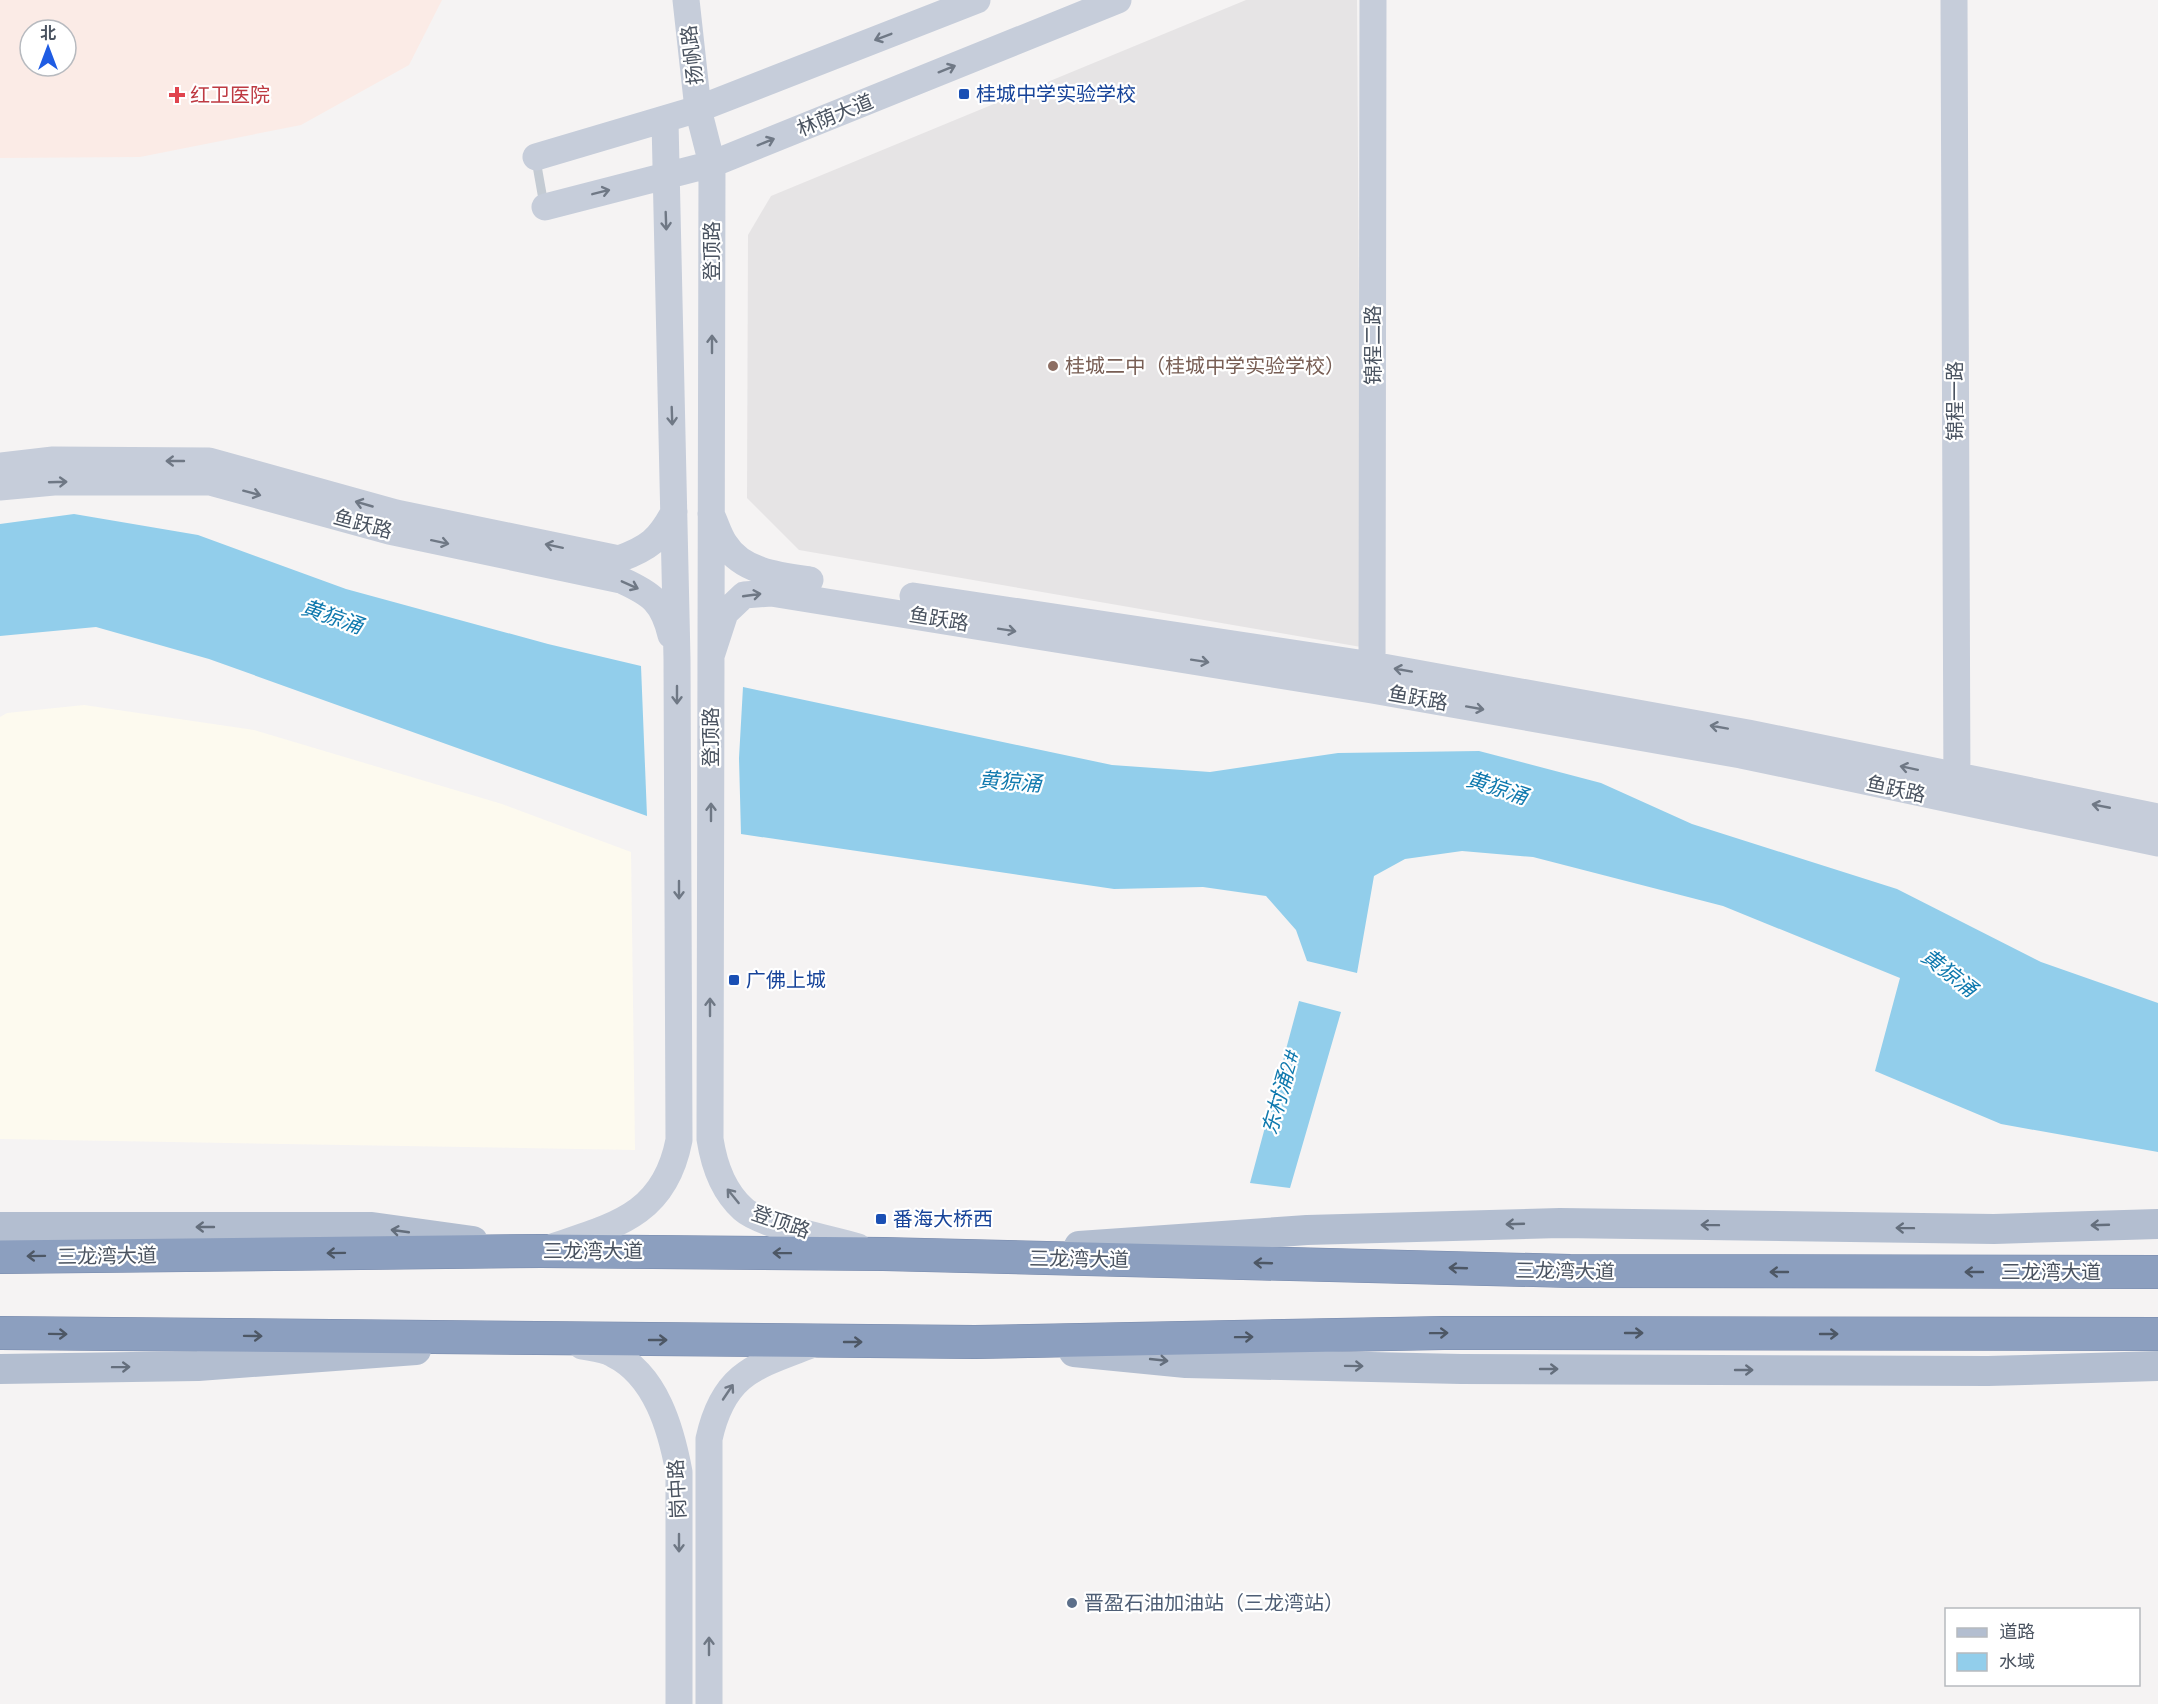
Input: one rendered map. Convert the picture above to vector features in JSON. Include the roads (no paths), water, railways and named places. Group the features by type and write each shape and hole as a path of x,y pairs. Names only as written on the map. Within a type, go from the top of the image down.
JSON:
{"highway":[{"name":"三龙湾大道","path":"0,1257 541,1251 883,1254 1570,1271 2158,1272"},
{"path":"0,1333 820,1342 975,1342 1444,1333 2158,1334"}],"main road":[{"path":"942,1256 1307,1230 1560,1223 1994,1229 2158,1224"},
{"path":"0,1227 372,1227 541,1251"},
{"path":"0,1369 198,1366 557,1340"},
{"path":"975,1342 1186,1363 1461,1369 1988,1371 2158,1366"}],"street":[{"name":"扬帆路","path":"686,0 699,109"},
{"path":"536,157 665,121 699,109 977,0"},
{"name":"林荫大道","path":"545,207 712,164 1118,0"},
{"name":"锦程二路","path":"1372,677 1373,0"},
{"name":"锦程一路","path":"1954,0 1957,790"},
{"name":"登顶路","path":"699,109 712,164 710,1139 713,1163 724,1185 744,1210 773,1223 883,1254"},
{"name":"登顶路","path":"541,1251 598,1232 638,1212 664,1187 674,1164 679,1140 677,659 665,121"},
{"name":"鱼跃路","path":"0,466 53,460 209,461 396,513 619,559 643,551 662,534 674,512"},
{"name":"鱼跃路","path":"0,487 54,482 210,482 389,531 621,580 648,592 665,612 677,659"},
{"name":"鱼跃路","path":"711,514 725,546 746,563 770,574 1372,677"},
{"name":"鱼跃路","path":"711,656 725,613 744,595 771,593 1372,677 1748,733 2158,843"},
{"name":"鱼跃路","path":"1957,790 2158,817"},
{"path":"679,1140 683,1152 691,1159 699,1158 710,1139"},
{"name":"岗中路","path":"557,1340 613,1353 634,1369 659,1401 674,1443 679,1472 679,1704"},
{"name":"岗中路","path":"709,1704 709,1439 723,1398 735,1382 753,1368 820,1342"},
{"path":"674,1443 684,1432 696,1430 709,1439"}],"lane":[{"path":"536,157 545,207"}],"water":[{"name":"黄猄涌","path":"74,514 198,535 346,589 548,644 641,666 647,816 209,659 96,627 0,636 0,524"},
{"name":"黄猄涌","path":"743,687 1112,765 1210,772 1338,753 1479,751 1601,783 1692,824 1897,889 2041,962 2158,1003 2158,1152 2001,1124 1875,1071 1900,978 1723,906 1533,857 1462,851 1405,859 1374,876 1357,973 1307,961 1296,930 1266,896 1203,887 1114,889 741,834 739,758"},
{"name":"东村涌2#","path":"1299,1001 1341,1012 1290,1188 1250,1183"}],"place":[{"name":"桂城中学实验学校","path":"964,94"},
{"name":"红卫医院","path":"177,95"},
{"name":"桂城二中（桂城中学实验学校）","path":"1053,366"},
{"name":"广佛上城","path":"734,980"},
{"name":"番海大桥西","path":"881,1219"},
{"name":"晋盈石油加油站（三龙湾站）","path":"1072,1603"}]}
